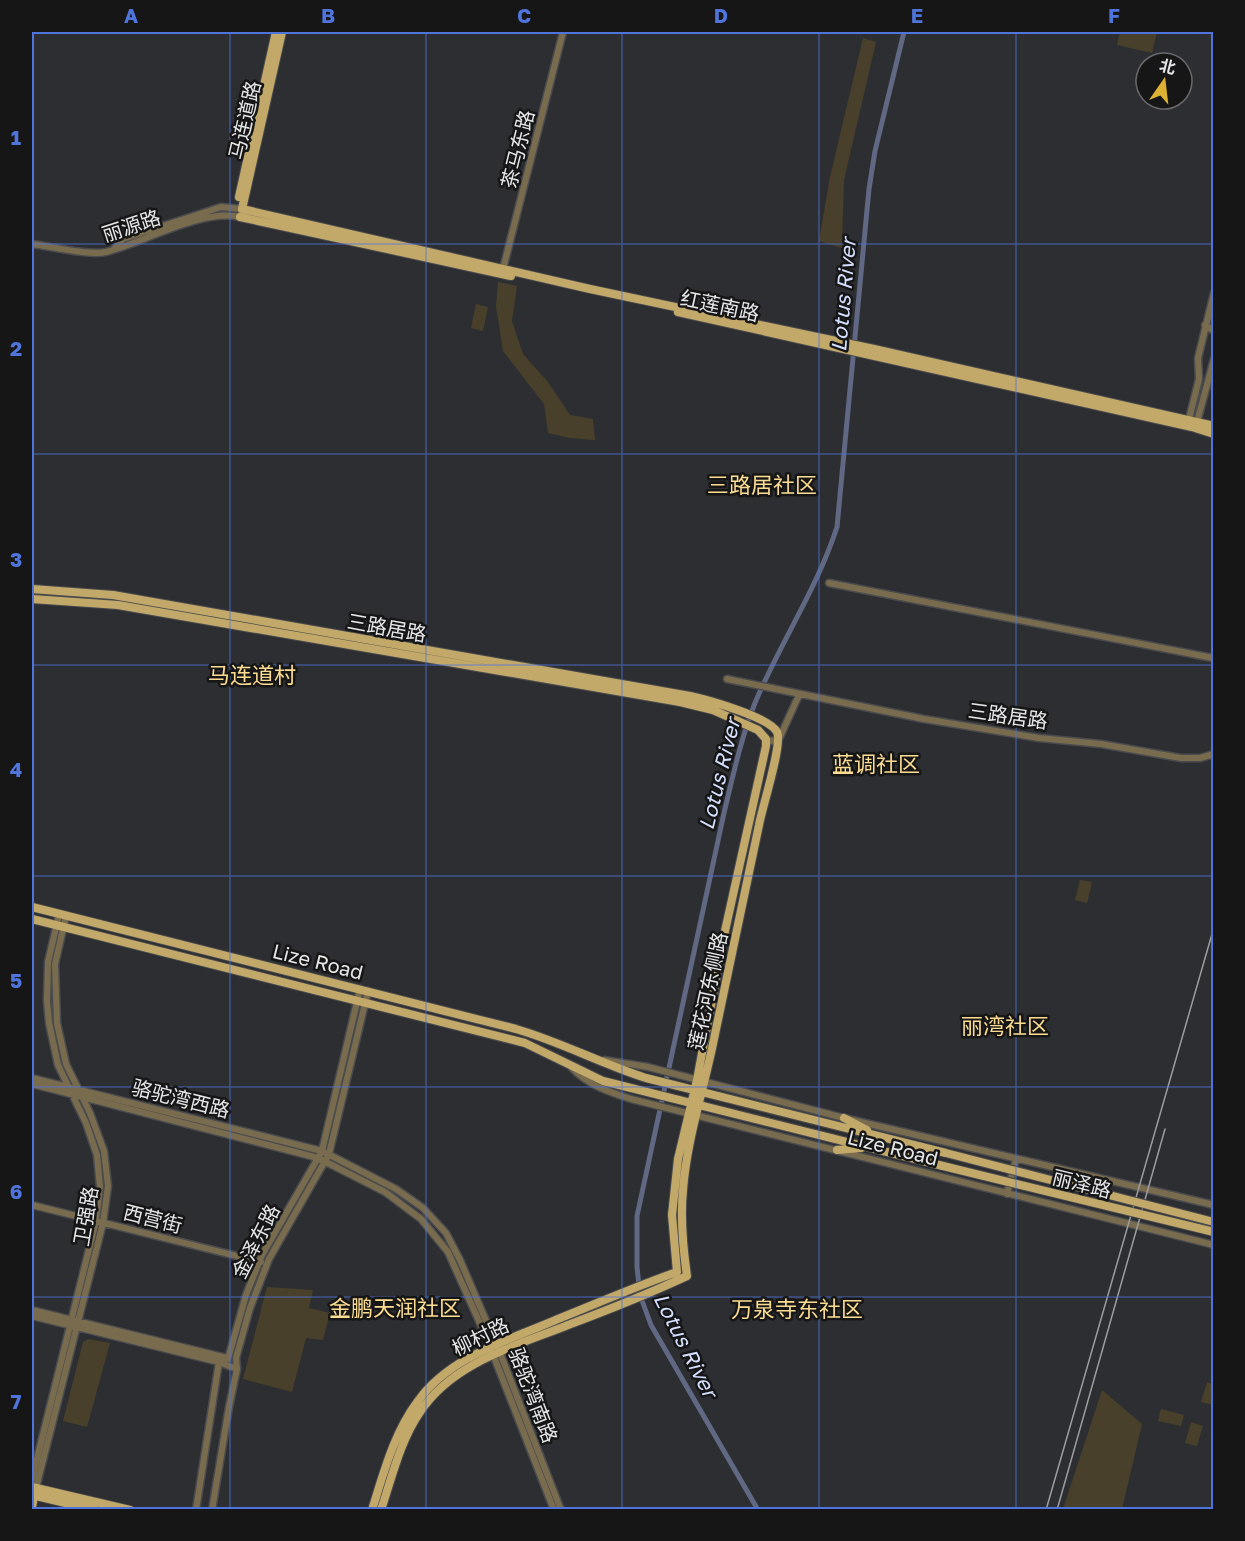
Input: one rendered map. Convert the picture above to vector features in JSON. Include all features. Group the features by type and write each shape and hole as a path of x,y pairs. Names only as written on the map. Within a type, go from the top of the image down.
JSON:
{"main road":[{"name":"马连道路","path":"238,212 252,133 276,32"},
{"name":"马连道路","path":"238,212 282,32"},
{"name":"红莲南路","path":"238,212 1192,423"},
{"path":"857,348 874,349 1192,423 1214,426"},
{"path":"1192,423 1214,434"},
{"name":"三路居路","path":"32,590 113,595 690,696 735,709 763,721 774,728 780,739"},
{"name":"三路居路","path":"32,599 130,607 680,702 713,710 759,730 767,742"},
{"name":"莲花河东侧路","path":"677,1272 672,1215 680,1146 780,739"},
{"name":"莲花河东侧路","path":"697,1080 725,932 767,742"},
{"name":"Lize Road","path":"32,908 543,1037 646,1078 946,1154"},
{"name":"Lize Road","path":"32,920 525,1043 603,1081 943,1166"},
{"name":"莲花河东侧路","path":"495,1350 625,1302 687,1276 682,1232 682,1193 689,1114"},
{"path":"844,1118 880,1136"},
{"path":"837,1150 868,1147"},
{"name":"丽泽路","path":"946,1154 1214,1222"},
{"name":"丽泽路","path":"943,1166 1214,1232"},
{"name":"柳村路","path":"372,1509 400,1431 418,1400 447,1372 648,1282 677,1272"},
{"path":"381,1509 406,1437 420,1411 439,1389 456,1375 495,1350"},
{"path":"32,1507 33,1491"},
{"path":"33,1491 95,1509"},
{"path":"33,1491 130,1509"}],"street":[{"name":"茶马东路","path":"503,271 563,32"},
{"name":"丽源路","path":"32,244 97,253 114,249 123,239 221,207 238,212"},
{"path":"1192,423 1198,379 1198,358 1214,293"},
{"path":"1205,325 1214,331"},
{"path":"1192,423 1214,359"},
{"path":"829,583 1213,658"},
{"name":"三路居路","path":"727,679 924,719 1039,738 1101,744 1181,758 1214,754"},
{"path":"767,742 780,739 799,695"},
{"name":"卫强路","path":"63,915 48,962 46,1001 58,1065 68,1087"},
{"name":"卫强路","path":"32,1479 96,1221 100,1187 97,1155 74,1091 57,1023 55,964 60,927"},
{"name":"金泽东路","path":"228,1359 246,1295 322,1151 364,990"},
{"name":"金泽东路","path":"212,1509 237,1369 236,1358 263,1263 329,1154 361,1002"},
{"name":"Lize Road","path":"594,1058 648,1067 844,1118 1214,1205"},
{"name":"Lize Road","path":"572,1067 592,1084 641,1102 1214,1245"},
{"name":"骆驼湾西路","path":"32,1078 68,1087 74,1091"},
{"name":"骆驼湾西路","path":"32,1084 74,1091 322,1151"},
{"name":"卫强路","path":"33,1491 78,1325 103,1223 108,1186 107,1163 101,1141 81,1096 74,1091"},
{"name":"骆驼湾西路","path":"81,1096 318,1158"},
{"name":"骆驼湾南路","path":"322,1151 396,1189 431,1216 452,1244 561,1509"},
{"name":"骆驼湾南路","path":"318,1158 385,1192 421,1219 448,1252 495,1350 554,1509"},
{"path":"1007,1194 1016,1159"},
{"name":"西营街","path":"32,1205 263,1263"},
{"path":"32,1310 70,1323"},
{"path":"32,1316 78,1325 219,1362 237,1369"},
{"path":"78,1325 228,1359"},
{"path":"219,1362 236,1358"},
{"path":"196,1509 219,1362"}],"shaded area":[{"path":"1120,32 1157,32 1152,51 1117,45"},
{"path":"863,38 876,42 844,180 842,248 819,241 830,177"},
{"path":"498,282 517,286 512,321 523,354 548,382 570,415 593,419 595,440 548,433 544,404 503,351 496,306"},
{"path":"476,304 488,307 483,331 471,328"},
{"path":"1080,880 1092,882 1087,903 1075,900"},
{"path":"267,1287 313,1290 309,1308 330,1313 323,1340 306,1338 292,1392 243,1379"},
{"path":"88,1339 110,1343 87,1427 63,1421 83,1342"},
{"path":"1207,1382 1213,1384 1213,1405 1201,1402"},
{"path":"1102,1390 1142,1424 1122,1509 1063,1509"},
{"path":"1161,1409 1184,1415 1181,1426 1158,1421"},
{"path":"1191,1422 1203,1426 1197,1446 1185,1443"}],"waterway":[{"name":"Lotus River","path":"758,1510 651,1325 640,1295 637,1267 637,1216 741,743 755,703 809,594 837,527 869,189 875,151 904,32"}],"railway":[{"path":"1046,1510 1214,927"},
{"path":"1057,1510 1165,1129"}],"district":[{"name":"三路居社区","path":"762,484"},
{"name":"马连道村","path":"252,674"},
{"name":"蓝调社区","path":"876,763"},
{"name":"丽湾社区","path":"1005,1025"},
{"name":"金鹏天润社区","path":"395,1307"},
{"name":"万泉寺东社区","path":"797,1308"}]}
